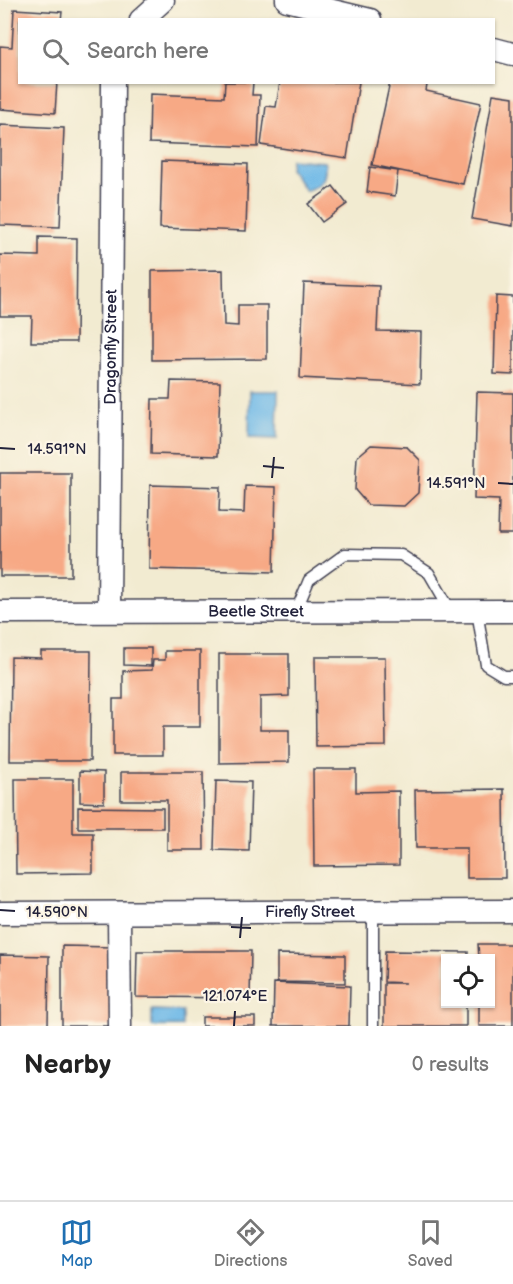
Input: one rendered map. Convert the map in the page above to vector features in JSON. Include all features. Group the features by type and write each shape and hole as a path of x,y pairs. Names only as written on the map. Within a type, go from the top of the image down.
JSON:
{"street":[{"path":"143,18 163,0"},
{"path":"287,0 362,18"},
{"path":"495,49 513,54"},
{"name":"Dragonfly Street","path":"109,611 114,84"},
{"name":"Beetle Street","path":"0,612 513,611"},
{"name":"Firefly Street","path":"0,913 513,911"},
{"path":"119,913 120,1026"}],"lane":[{"path":"296,611 309,580 345,555 401,555 429,573 451,611"},
{"path":"477,611 486,665 504,676 513,676"},
{"path":"373,912 373,1026"}],"water":[{"path":"291,159 325,162 322,181 306,191 290,169"},
{"path":"250,391 278,391 277,439 249,438"},
{"path":"152,1010 182,1011 182,1026 152,1026"}],"building":[{"path":"14,9 62,12 61,18 18,18 18,84 57,84 55,113 0,109 0,46 12,47"},
{"path":"225,84 253,84 252,95 260,95 258,147 149,143 150,94 224,97"},
{"path":"280,84 359,84 347,158 261,145 266,106 276,107"},
{"path":"390,84 423,84 427,85 426,91 481,103 463,184 372,165"},
{"path":"493,94 513,97 513,226 472,219"},
{"path":"0,125 64,128 60,227 0,225"},
{"path":"162,161 248,164 246,231 160,228"},
{"path":"370,167 398,171 395,196 367,192"},
{"path":"333,186 347,204 322,222 308,204"},
{"path":"39,237 77,238 76,342 31,342 32,316 0,316 0,255 39,256"},
{"path":"223,270 224,325 238,326 238,305 267,305 267,359 152,360 152,271"},
{"path":"304,283 379,286 377,331 421,332 420,384 300,378"},
{"path":"496,296 513,297 513,375 494,374"},
{"path":"171,381 220,382 218,456 151,454 152,399 170,399"},
{"path":"477,392 513,393 513,534 498,534 499,500 474,499"},
{"path":"371,445 407,447 420,460 418,493 404,506 368,505 355,490 357,457"},
{"path":"0,473 71,473 71,576 0,576"},
{"path":"150,485 220,487 219,512 244,513 245,486 276,487 274,572 149,569"},
{"path":"124,648 151,648 151,666 124,665"},
{"path":"41,651 91,651 90,761 10,761 11,657 41,658"},
{"path":"165,651 200,651 200,727 163,727 163,755 113,755 113,699 123,699 123,671 152,670 153,660 165,660"},
{"path":"219,654 289,654 289,696 260,697 260,730 289,730 289,762 219,763"},
{"path":"315,657 385,657 386,746 316,747"},
{"path":"313,769 356,769 356,792 399,791 399,865 314,866"},
{"path":"80,771 104,772 104,803 80,802"},
{"path":"121,772 203,772 204,850 167,850 167,800 121,800"},
{"path":"15,779 73,779 73,833 93,833 93,873 16,874"},
{"path":"216,781 251,782 249,851 214,850"},
{"path":"504,789 505,878 467,878 467,848 416,848 415,790"},
{"path":"78,807 163,808 163,828 78,828"},
{"path":"478,944 513,944 513,1026 479,1026 479,1008 495,1008 495,954 479,954"},
{"path":"62,946 113,947 113,1026 62,1026"},
{"path":"137,951 251,951 250,998 136,997"},
{"path":"385,951 468,952 468,954 441,954 441,1008 466,1008 466,1026 384,1026 384,983 406,983 384,982"},
{"path":"277,954 345,955 345,983 277,982"},
{"path":"0,955 49,956 48,1026 0,1026"},
{"path":"274,983 350,986 349,1026 273,1026"},
{"path":"202,1017 255,1017 255,1026 202,1026"}]}
